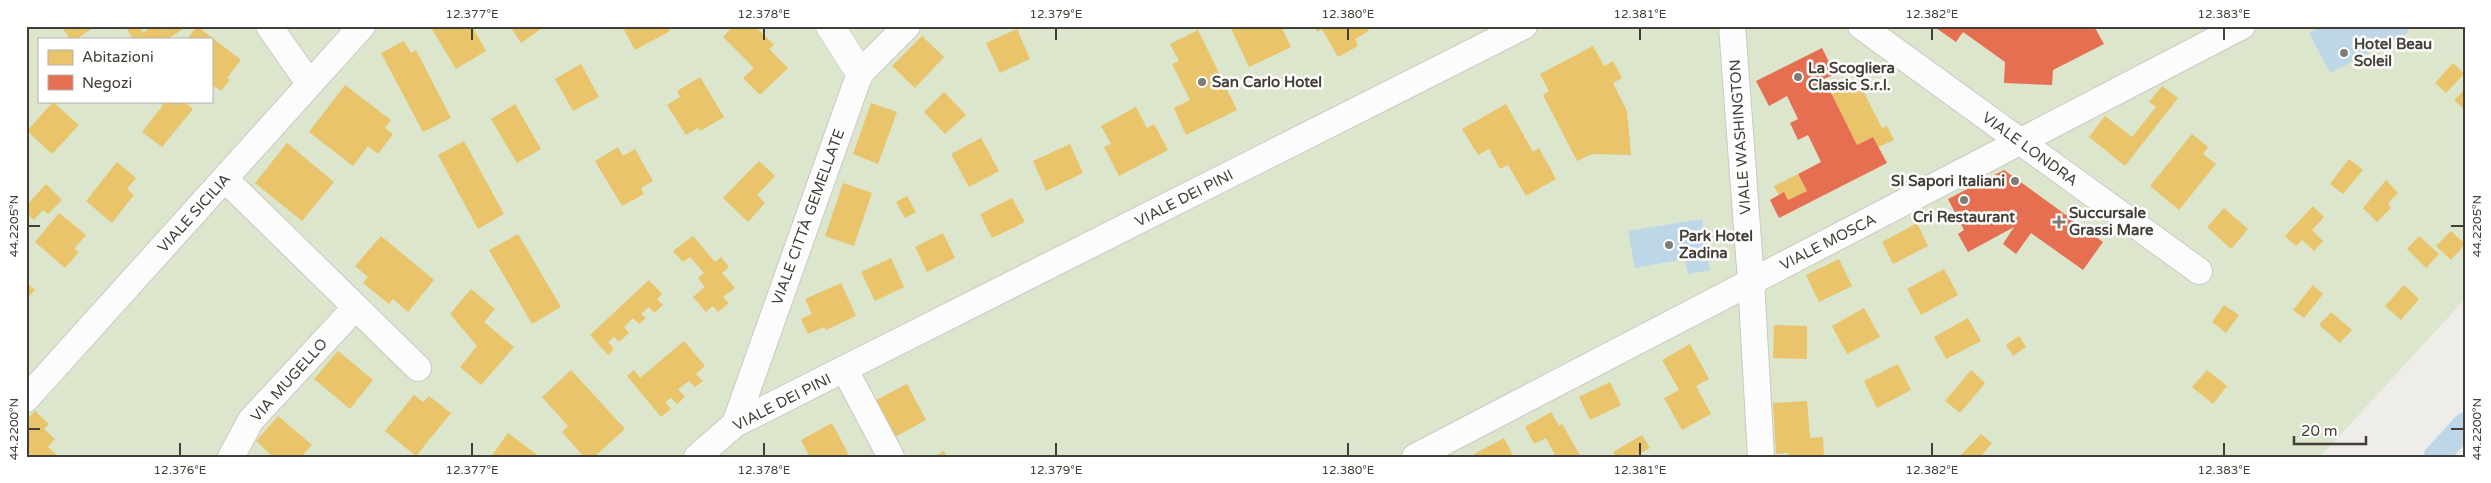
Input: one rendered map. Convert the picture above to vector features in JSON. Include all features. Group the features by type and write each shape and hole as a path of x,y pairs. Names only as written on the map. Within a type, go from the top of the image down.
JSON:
{"street":[{"path":"269,26 309,83"},
{"name":"VIALE SICILIA","path":"26,399 362,26"},
{"path":"830,26 860,73"},
{"name":"VIALE CITTÀ GEMELLATE","path":"735,424 860,73 906,26"},
{"name":"VIALE DEI PINI","path":"697,457 735,424 1524,26"},
{"name":"VIALE WASHINGTON","path":"1732,26 1751,282 1761,457"},
{"name":"VIALE LONDRA","path":"1861,26 2199,271"},
{"name":"VIALE MOSCA","path":"1415,457 2242,26"},
{"path":"225,179 418,368"},
{"name":"VIA MUGELLO","path":"231,457 251,420 355,308"},
{"name":"VIALE DEI PINI","path":"845,370 892,457"}],"green space":[{"path":"26,26 2465,26 2465,299 2320,457 26,457"}],"water":[{"name":"Hotel Beau Soleil","path":"2323,26 2406,26 2409,32 2330,73 2309,33"},
{"name":"Park Hotel Zadina","path":"1702,219 1710,270 1688,274 1685,259 1635,268 1628,231"}],"building: Abitazioni":[{"path":"61,26 95,26 78,38 69,38"},
{"path":"125,26 139,26 143,33 153,26 162,26 164,30 169,26 187,26 169,38 132,38"},
{"path":"197,26 241,60 227,78 230,80 221,91 212,85 212,38 188,38"},
{"path":"430,26 472,26 486,51 456,69"},
{"path":"510,26 545,26 521,43"},
{"path":"622,26 667,26 670,31 635,50"},
{"path":"733,26 755,26 774,45 769,49 788,68 760,95 743,78 754,68 723,37"},
{"path":"1230,26 1281,26 1291,47 1249,67"},
{"path":"1314,26 1366,26 1369,31 1355,39 1358,46 1338,57 1322,29 1317,32"},
{"path":"1017,29 1030,59 1000,73 986,43"},
{"name":"San Carlo Hotel","path":"1198,30 1237,110 1186,135 1174,108 1190,100 1172,64 1179,61 1170,44"},
{"path":"922,36 944,57 915,88 892,66"},
{"path":"404,41 411,53 416,50 451,118 423,132 381,53"},
{"path":"1593,46 1604,66 1613,61 1622,78 1613,83 1627,111 1631,155 1592,154 1577,161 1543,95 1549,91 1540,74"},
{"path":"2453,63 2464,74 2446,93 2435,83"},
{"path":"581,64 599,97 573,111 555,79"},
{"path":"700,77 724,117 700,131 698,128 686,135 667,105 680,97 677,91"},
{"path":"1858,81 1882,128 1887,126 1894,140 1878,147 1873,137 1857,145 1831,95"},
{"path":"345,85 391,120 385,128 393,134 378,154 368,146 353,166 309,132"},
{"path":"2162,86 2178,98 2125,166 2089,137 2105,116 2132,137 2156,107 2149,102"},
{"path":"2465,89 2465,110 2454,100"},
{"path":"944,92 966,115 945,134 924,112"},
{"path":"53,102 79,125 52,154 27,131"},
{"path":"159,102 184,102 193,109 162,147 142,132 163,105"},
{"path":"871,103 897,112 878,164 853,154"},
{"path":"515,104 541,149 517,163 491,119"},
{"path":"1506,104 1533,152 1539,148 1556,179 1526,196 1508,165 1500,169 1489,149 1478,155 1462,129"},
{"path":"1136,107 1147,128 1154,124 1168,150 1119,176 1104,147 1111,144 1101,126"},
{"path":"2192,134 2208,147 2203,154 2216,164 2179,210 2150,186"},
{"path":"981,138 999,171 969,187 951,154"},
{"path":"464,141 504,214 478,229 438,155"},
{"path":"287,143 334,182 302,221 255,183"},
{"path":"1070,144 1083,173 1046,191 1033,161"},
{"path":"618,147 623,156 635,149 653,181 641,188 644,194 622,206 595,161"},
{"path":"2349,159 2363,170 2343,194 2330,184"},
{"path":"759,161 775,176 757,195 765,203 748,222 723,198"},
{"path":"117,162 136,178 127,189 134,195 112,223 86,201"},
{"path":"1798,174 1807,191 1788,200 1784,192 1779,195 1774,186"},
{"path":"2386,180 2398,193 2388,203 2391,208 2377,222 2363,208"},
{"path":"843,183 872,193 854,246 825,236"},
{"path":"46,184 62,200 48,214 43,210 34,220 26,213 26,206"},
{"path":"907,196 916,212 905,218 896,202"},
{"path":"1012,198 1025,222 992,238 980,214"},
{"path":"2313,206 2324,217 2312,230 2323,241 2314,251 2302,240 2296,246 2285,236"},
{"path":"2224,208 2248,229 2231,249 2207,227"},
{"path":"59,213 86,235 74,249 79,252 65,268 35,242"},
{"path":"1917,223 1928,246 1893,264 1882,242"},
{"path":"2451,231 2465,244 2451,260 2436,246"},
{"path":"943,233 955,258 927,272 915,247"},
{"path":"518,234 561,307 532,324 489,250"},
{"path":"381,236 434,280 408,312 393,299 389,304 363,283 368,277 355,266"},
{"path":"693,236 715,262 721,257 729,267 722,273 735,288 723,297 729,303 718,312 713,306 706,312 693,297 705,287 698,278 704,273 690,257 683,262 673,251"},
{"path":"2419,236 2439,254 2426,268 2407,249"},
{"path":"891,258 904,287 875,301 861,272"},
{"path":"1839,259 1852,286 1819,302 1806,275"},
{"path":"1944,269 1958,295 1921,315 1907,289"},
{"path":"649,280 662,294 657,299 663,305 654,313 649,307 641,314 646,318 639,324 633,318 624,327 629,333 619,342 614,337 608,342 614,349 608,355 590,335"},
{"path":"26,282 35,290 26,300"},
{"path":"841,283 856,316 826,330 824,327 808,334 801,319 812,314 805,299"},
{"path":"2313,285 2323,294 2304,318 2293,310"},
{"path":"2404,285 2419,299 2401,320 2385,306"},
{"path":"471,289 495,309 484,322 514,347 481,385 460,367 477,346 450,314"},
{"path":"2224,305 2239,315 2226,333 2212,322"},
{"path":"1864,308 1880,337 1847,354 1832,326"},
{"path":"2331,312 2352,330 2340,343 2319,325"},
{"path":"1968,318 1981,341 1946,359 1934,337"},
{"path":"1774,325 1807,326 1807,359 1773,358"},
{"path":"2019,336 2026,347 2013,356 2006,345"},
{"path":"684,341 705,366 696,374 703,381 695,387 689,381 678,389 685,397 677,404 671,398 665,402 671,409 661,417 627,376 634,370 640,378"},
{"path":"1690,344 1709,379 1696,386 1711,414 1682,430 1664,398 1679,390 1662,360"},
{"path":"338,351 373,380 350,409 314,379"},
{"path":"1898,364 1911,390 1877,408 1864,381"},
{"path":"571,370 625,429 594,457 584,457 562,432 568,426 542,397"},
{"path":"1971,370 1985,383 1960,413 1945,401"},
{"path":"2207,370 2227,386 2213,404 2192,387"},
{"path":"1610,382 1621,405 1590,420 1579,397"},
{"path":"907,384 926,420 895,437 876,400"},
{"path":"414,395 423,402 429,396 451,413 416,456 385,431"},
{"path":"1807,401 1810,438 1823,437 1824,457 1788,457 1788,453 1776,454 1773,403"},
{"path":"35,411 49,424 44,429 55,439 48,447 59,457 33,457 26,450 26,421"},
{"path":"1551,412 1559,426 1562,424 1581,457 1556,457 1546,438 1534,444 1525,427"},
{"path":"278,416 312,445 301,457 273,457 256,441"},
{"path":"832,423 850,457 810,457 801,440"},
{"path":"508,433 540,457 491,457"},
{"path":"1981,434 1992,443 1980,457 1963,457 1961,455"},
{"path":"1642,435 1650,448 1634,457 1616,457 1613,452"},
{"path":"1504,438 1514,457 1476,457 1474,454"},
{"path":"944,451 947,457 933,457"}],"building: Negozi":[{"path":"1933,26 2094,26 2104,44 2053,70 2052,85 2004,83 2005,62 1963,32 1956,42"},
{"path":"1822,48 1835,74 1824,79 1857,145 1873,137 1887,163 1779,218 1770,200 1784,192 1788,200 1807,191 1798,174 1821,162 1808,135 1798,140 1790,123 1798,119 1787,96 1769,106 1756,81"},
{"path":"2004,170 2103,242 2083,270 2031,233 2016,254 2003,244 2014,227 1968,252 1958,234 1964,230 1948,199"}],"waterway":[{"path":"2436,457 2465,425"}],"place":[{"name":"Hotel Beau Soleil","path":"2344,53"},
{"name":"La Scogliera Classic S.r.l.","path":"1798,77"},
{"name":"San Carlo Hotel","path":"1202,82"},
{"name":"SI Sapori Italiani","path":"2015,181"},
{"name":"Cri Restaurant","path":"1964,200"},
{"name":"Succursale Grassi Mare","path":"2059,222"},
{"name":"Park Hotel Zadina","path":"1669,245"}]}
